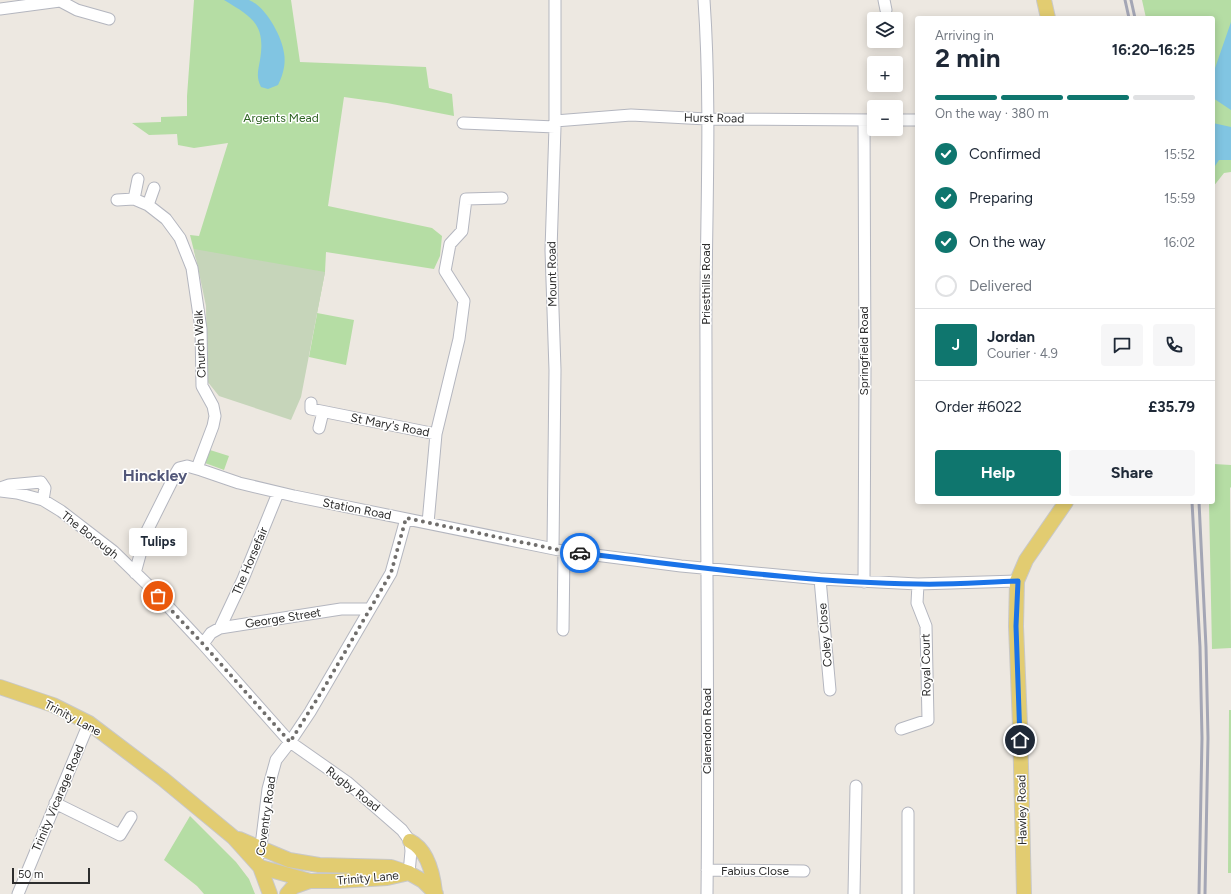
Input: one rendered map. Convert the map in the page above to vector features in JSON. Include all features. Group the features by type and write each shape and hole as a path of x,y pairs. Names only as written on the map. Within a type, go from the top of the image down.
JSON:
{"main road":[{"path":"1044,0 1048,16"},
{"name":"Hawley Road","path":"1024,894 1016,626 1018,581 1026,560 1065,504"},
{"name":"Trinity Lane","path":"0,687 53,704 89,723 163,779 233,837 260,867 310,881 387,878 409,873"},
{"name":"Trinity Lane","path":"233,837 289,860 319,865 391,867 409,873"},
{"name":"Rugby Road","path":"410,841 416,844 421,850 430,866 435,893"},
{"name":"Coventry Road","path":"260,867 270,894"},
{"name":"Rugby Road","path":"409,873 423,881 435,893"},
{"path":"287,894 293,887 310,881"}],"street":[{"path":"0,9 60,0 77,10 109,19"},
{"name":"Mount Road","path":"555,0 551,250 559,549 563,630"},
{"name":"Priesthills Road","path":"704,0 707,56 707,568"},
{"name":"Hurst Road","path":"463,123 554,124 631,115 707,119 867,120"},
{"path":"903,120 915,120"},
{"name":"Springfield Road","path":"864,582 869,136"},
{"path":"134,199 138,179"},
{"path":"148,205 154,188"},
{"path":"436,434 459,339 464,301 445,271 450,244 462,232 466,199 502,198"},
{"name":"Church Walk","path":"117,200 134,199 148,205 166,219 180,238 192,268 201,329 202,386 213,406 215,416 213,426 198,466 201,470"},
{"name":"St Mary's Road","path":"312,403 311,409 323,412 436,434 428,523"},
{"path":"319,428 323,412"},
{"name":"Station Road","path":"135,573 146,533 177,470 187,466 240,483 278,493 559,549 707,568 820,579 918,584 1018,581"},
{"name":"The Borough","path":"0,489 9,485 41,482 45,488 43,500"},
{"name":"The Borough","path":"0,489 43,500 61,511 97,538 135,573 203,644"},
{"name":"The Horsefair","path":"220,628 243,578 278,493"},
{"name":"Coventry Road","path":"260,867 260,848 268,788 276,760 290,742 321,694 391,573 406,518"},
{"name":"Clarendon Road","path":"706,894 707,568"},
{"name":"Coley Close","path":"820,579 830,690"},
{"name":"Royal Court","path":"902,729 928,720 926,626 917,603 918,584"},
{"name":"George Street","path":"220,628 341,609 370,609"},
{"path":"203,644 211,633 220,628"},
{"name":"Rugby Road","path":"203,644 290,742 347,782 402,830 410,841"},
{"name":"Trinity Vicarage Road","path":"18,894 89,723"},
{"path":"854,894 856,786"},
{"path":"55,803 120,835 131,817"},
{"path":"908,813 908,894"},
{"path":"409,873 411,852 410,841"},
{"name":"Fabius Close","path":"707,870 804,871"}],"green space":[{"name":"Argents Mead","path":"194,0 291,0 300,62 426,67 429,88 452,94 454,116 387,103 344,97 328,206 432,228 442,236 440,256 434,269 326,252 325,272 317,313 354,320 346,365 309,357 317,314 196,259 190,235 199,236 228,143 194,148 178,145 177,134 149,135 132,123 161,122 161,117 187,116 187,96"},
{"path":"1142,0 1231,0 1231,172 1224,173 1215,184 1215,16 1146,16"},
{"path":"194,249 325,272 301,397 291,420 219,396 207,381 206,306"},
{"path":"210,450 229,456 224,470 205,463"},
{"path":"1215,464 1231,465 1231,648 1212,649 1209,504 1215,504"},
{"path":"1229,710 1231,710 1231,873 1228,873"},
{"path":"190,816 236,862 249,879 255,894 204,894 197,886 164,860"}],"water":[{"path":"224,0 249,0 261,8 272,22 283,46 285,57 284,69 278,85 268,89 261,87 258,77 261,48 259,30 255,23 242,11"},
{"path":"1231,22 1231,110 1215,99 1215,68"},
{"path":"1215,123 1231,127 1231,160 1219,160 1215,166"}],"railway":[{"path":"1125,0 1129,16"},
{"path":"1131,0 1135,16"},
{"path":"1192,504 1200,647 1202,738 1199,894"},
{"path":"1199,504 1206,647 1208,738 1205,894"}],"way so far":[{"path":"158,596 290,742 310,712 391,573 406,518 580,553"}],"place":[{"name":"Tulips","path":"158,596"}],"district":[{"name":"Hinckley","path":"155,475"}],"route":[{"path":"580,553 680,566 864,582 918,584 1018,581 1016,593 1016,626 1020,740"}]}
